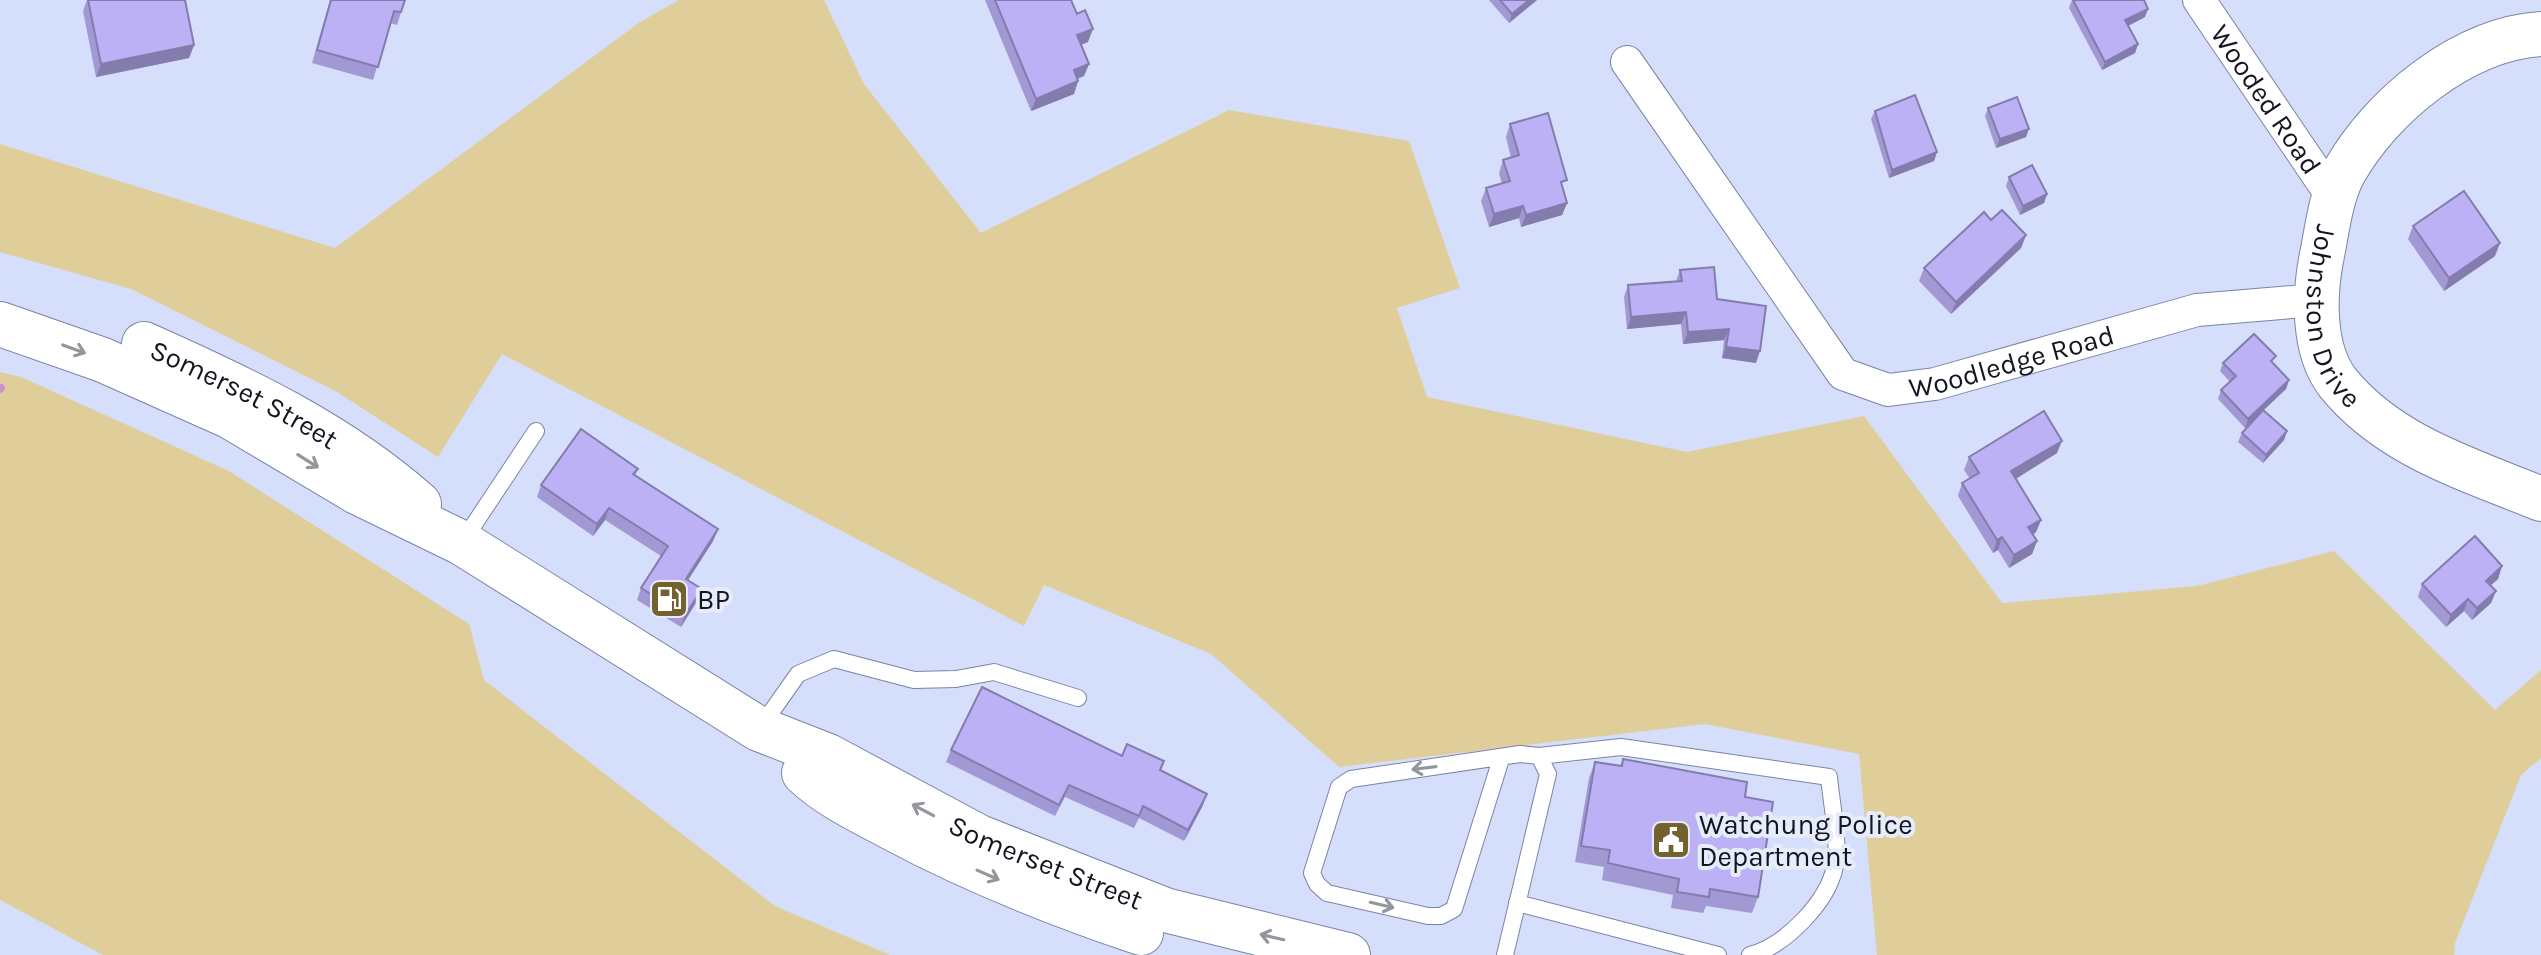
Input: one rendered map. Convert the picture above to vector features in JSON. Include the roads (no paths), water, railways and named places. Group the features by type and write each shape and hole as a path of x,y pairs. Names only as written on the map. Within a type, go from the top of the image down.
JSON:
{"main road":[{"name":"Johnston Drive","path":"2541,34 2519,36 2452,63 2400,104 2363,143 2343,174 2334,199 2316,300 2321,345 2338,383 2391,433 2427,452 2541,499"},
{"name":"Somerset Street","path":"0,293 126,337 261,400 382,472 462,543"},
{"name":"Somerset Street","path":"0,324 103,360 231,417 357,492 462,543 759,729 828,756 979,837 1091,884 1177,913 1348,955"},
{"name":"Somerset Street","path":"759,729 813,782 919,842 1030,894 1148,936 1214,955"}],"street":[{"name":"Wooded Road","path":"2199,0 2334,199"},
{"name":"Woodledge Road","path":"1627,62 1843,374 1888,390 1935,384 2197,310 2316,300"}],"lane":[{"path":"462,543 536,431"},
{"path":"759,729 798,674 834,659 914,680 956,679 994,672 1078,698"},
{"path":"1501,759 1454,909 1441,916 1428,916 1327,893 1317,884 1312,873 1334,801 1339,787 1351,779 1520,754 1539,756 1621,747 1829,777 1835,865 1821,895 1802,919 1776,943 1750,955"},
{"path":"1505,955 1548,774 1539,756"},
{"path":"1517,903 1718,955"}],"place":[{"name":"BP","path":"669,599"},
{"name":"Watchung Police Department","path":"1671,840"}]}
